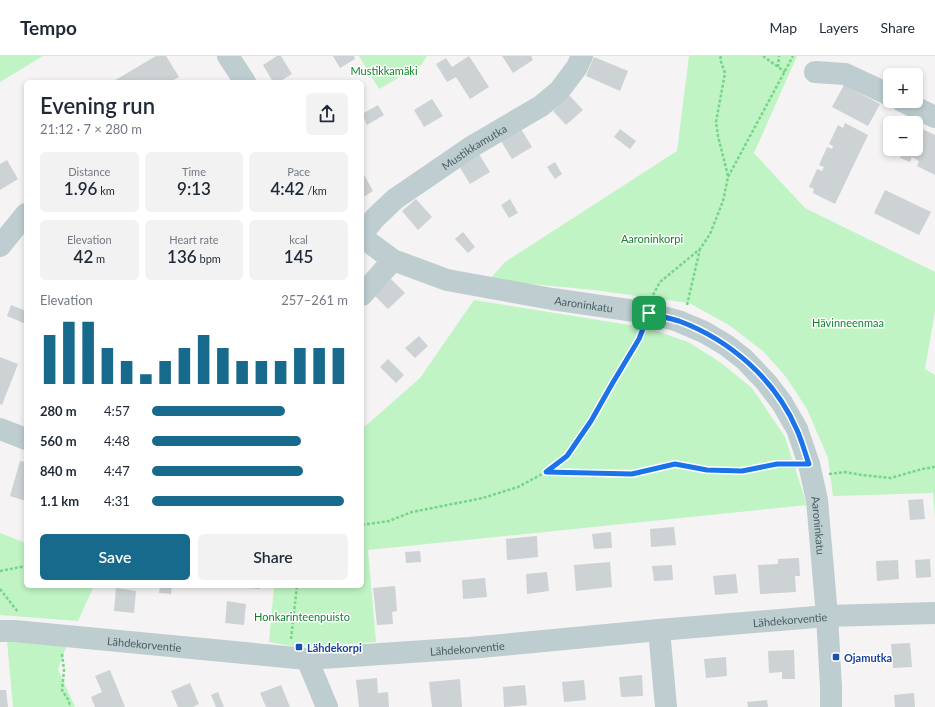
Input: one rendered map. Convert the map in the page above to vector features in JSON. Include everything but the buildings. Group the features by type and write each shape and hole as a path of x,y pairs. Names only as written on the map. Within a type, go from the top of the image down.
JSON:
{"street":[{"path":"228,56 238,79"},
{"name":"Mustikkamutka","path":"364,232 375,218 395,199 471,146 541,106 559,91 577,67 582,56"},
{"path":"815,72 845,74 883,92"},
{"path":"917,108 935,116"},
{"path":"0,246 24,216"},
{"name":"Aaroninkatu","path":"364,237 393,260 447,280 552,299 649,313 678,321 704,332 726,345 744,359 766,382 782,403 817,470 827,616"},
{"path":"364,293 393,260"},
{"path":"0,429 24,438"},
{"name":"Lähdekorventie","path":"0,631 299,652 470,648 827,616 935,613"},
{"path":"827,616 831,687 830,707"},
{"path":"659,630 666,707"},
{"path":"299,652 327,707"}],"path":[{"path":"721,56 720,59 725,73 716,122 728,177"},
{"path":"763,56 785,72"},
{"path":"778,68 779,56"},
{"path":"364,525 389,521 412,512 483,498 518,487 546,472 567,456 591,421 639,339 649,313 653,294 660,282 700,249 710,234 723,201 728,177 793,56"},
{"path":"686,308 700,249"},
{"path":"546,472 632,474 675,464 707,470 742,471 777,464 817,470 845,472 862,476 891,478 922,469 935,467"},
{"path":"0,571 24,566"},
{"path":"297,588 299,652"},
{"path":"0,589 20,614"},
{"path":"60,635 64,670 62,690 69,701 70,707"}],"green space":[{"path":"0,56 43,56 0,82"},
{"name":"Mustikkamäki","path":"359,56 427,56 422,64 379,89"},
{"name":"Hävinneenmaa","path":"689,56 797,56 754,153 805,208 935,272 935,311 925,369 935,375 935,517 933,493 833,496 828,458 807,409 786,377 764,352 729,325 689,303 594,290 489,280 505,262 677,151"},
{"name":"Honkarinteenpuisto","path":"474,300 648,328 688,342 720,362 752,388 785,437 807,505 368,550 376,642 291,646 269,642 274,588 364,588 364,427 420,378"},
{"path":"0,533 24,542 24,588 93,588 78,621 0,615"},
{"path":"7,641 34,642 66,647 58,669 75,707 13,707"}],"place":[{"name":"Lähdekorpi","path":"299,647"},
{"name":"Ojamutka","path":"836,657"}],"route":[{"path":"649,313 678,321 704,332 726,345 744,359 766,382 782,403 797,430 809,464 777,464 742,471 707,470 675,464 632,474 546,472 567,456 591,421 639,339 649,313"}],"park label":[{"name":"Aaroninkorpi","path":"652,238"}]}
